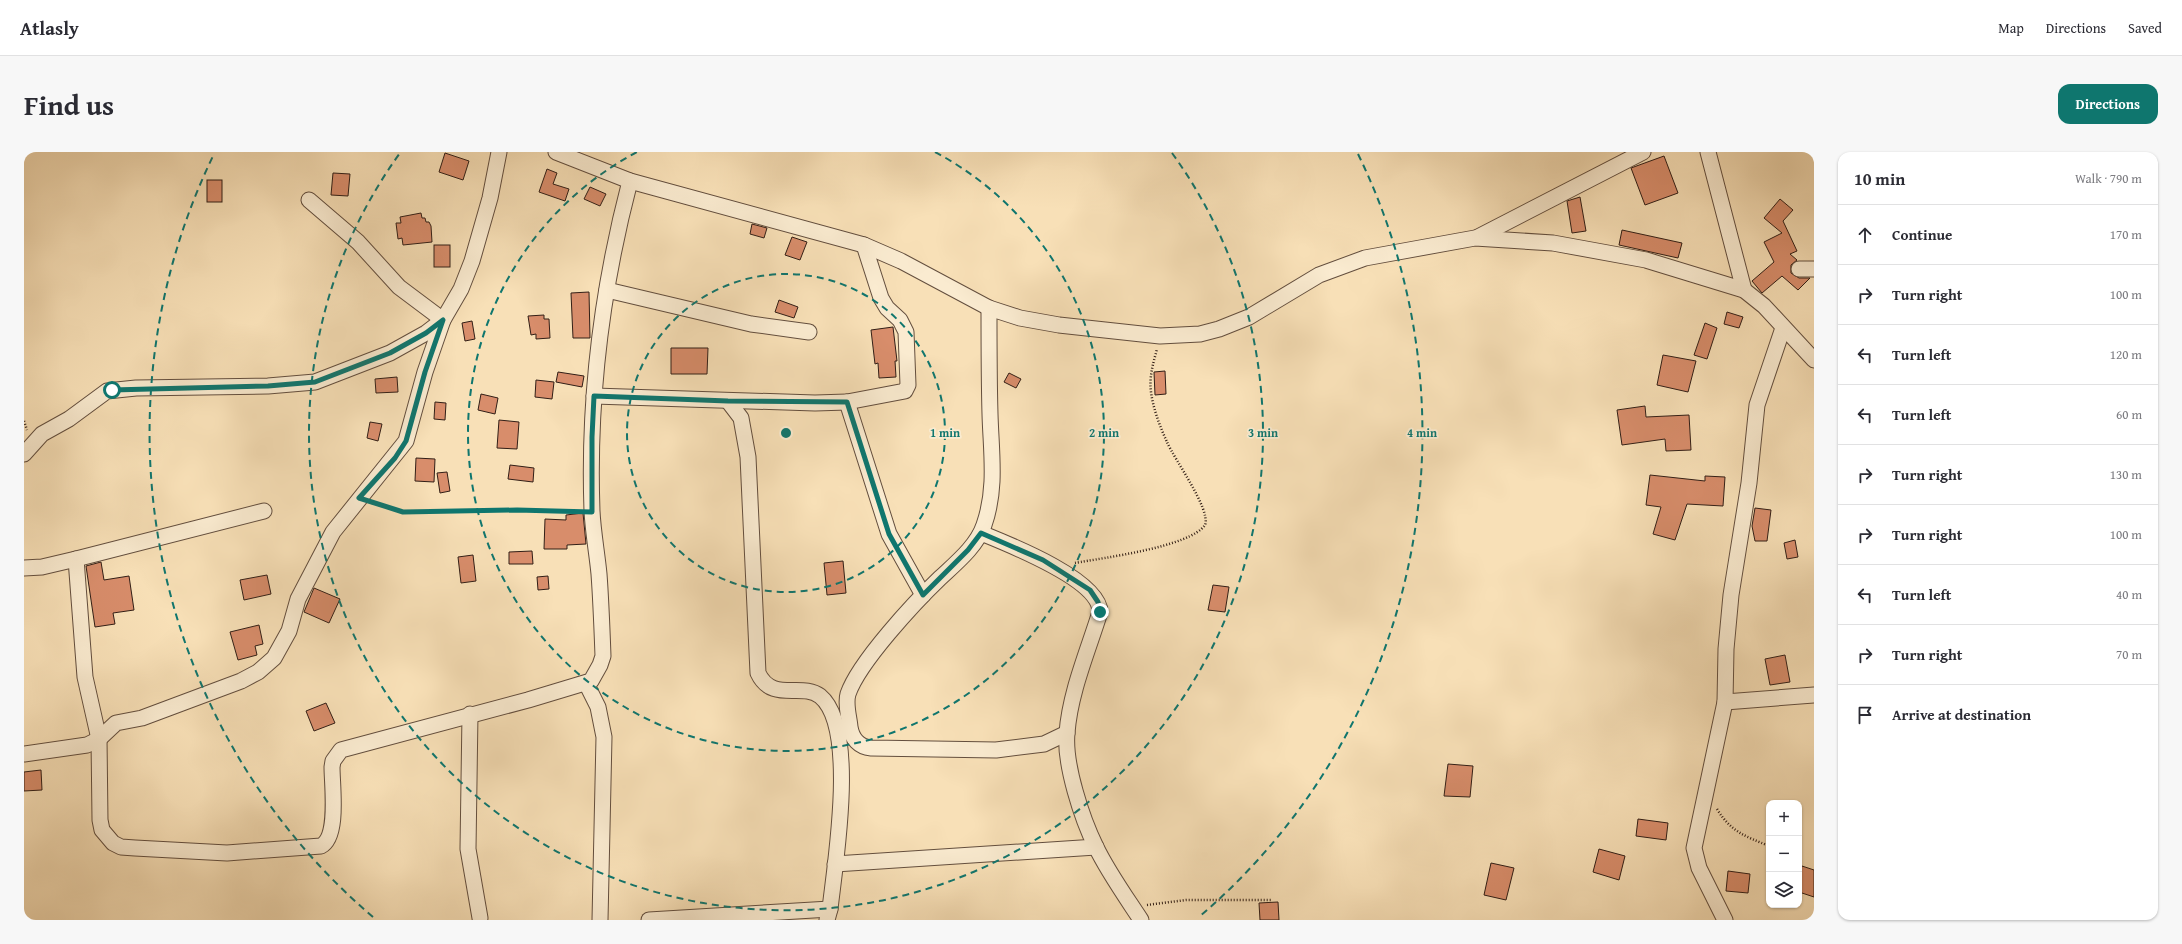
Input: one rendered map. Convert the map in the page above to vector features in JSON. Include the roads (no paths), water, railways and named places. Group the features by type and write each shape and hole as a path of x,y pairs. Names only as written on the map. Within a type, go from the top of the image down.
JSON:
{"street":[{"path":"24,754 81,747 98,739 116,723 142,718 241,681 258,672 274,658 289,631 298,599 327,543 359,498 395,458 406,441 425,372 443,320 461,289 472,261 490,198 499,152"},
{"path":"556,152 579,156 630,181 864,245 901,261 988,308 1020,318 1059,325 1160,336 1200,334 1249,316 1319,274 1342,264 1365,258 1475,238 1505,238 1553,243 1646,260 1744,290 1764,306 1782,328 1814,360"},
{"path":"1475,238 1522,216 1643,152"},
{"path":"1708,152 1744,290"},
{"path":"76,559 85,677 98,739 100,820 102,830 113,843 121,847 174,852 234,852 324,844 329,838 332,829 333,761 341,750 470,714 586,684 593,679 603,656 599,576 592,512 592,437 594,396 606,290 614,240 630,181"},
{"path":"309,200 358,242 399,287 443,320"},
{"path":"594,396 728,401 847,402 902,392 908,387 906,332 900,320 887,308 880,298 864,245"},
{"path":"1799,269 1814,269"},
{"path":"606,290 751,324 809,332"},
{"path":"988,308 990,415 994,470 988,514 981,533 968,550 923,595 884,641 852,685 847,703 851,732 853,738 860,745 871,748 996,750 1044,744 1067,733"},
{"path":"24,454 42,434 69,419 107,391 136,388 275,386 315,382 390,353 426,333 443,320"},
{"path":"1725,920 1699,868 1695,854 1696,841 1725,702 1726,649 1730,596 1749,483 1757,405 1782,328"},
{"path":"649,920 829,915 835,864 842,765 836,726 830,708 817,694 773,688 761,680 758,673 748,457 741,418 728,401"},
{"path":"847,402 889,534 923,595"},
{"path":"24,568 42,567 76,559 264,511"},
{"path":"981,533 1043,560 1090,590 1098,602 1100,612 1075,694 1067,733 1072,781 1096,847 1141,920"},
{"path":"586,684 598,707 604,737 600,920"},
{"path":"1725,702 1814,695"},
{"path":"470,714 468,849 480,918"},
{"path":"835,864 1096,847"}]}
